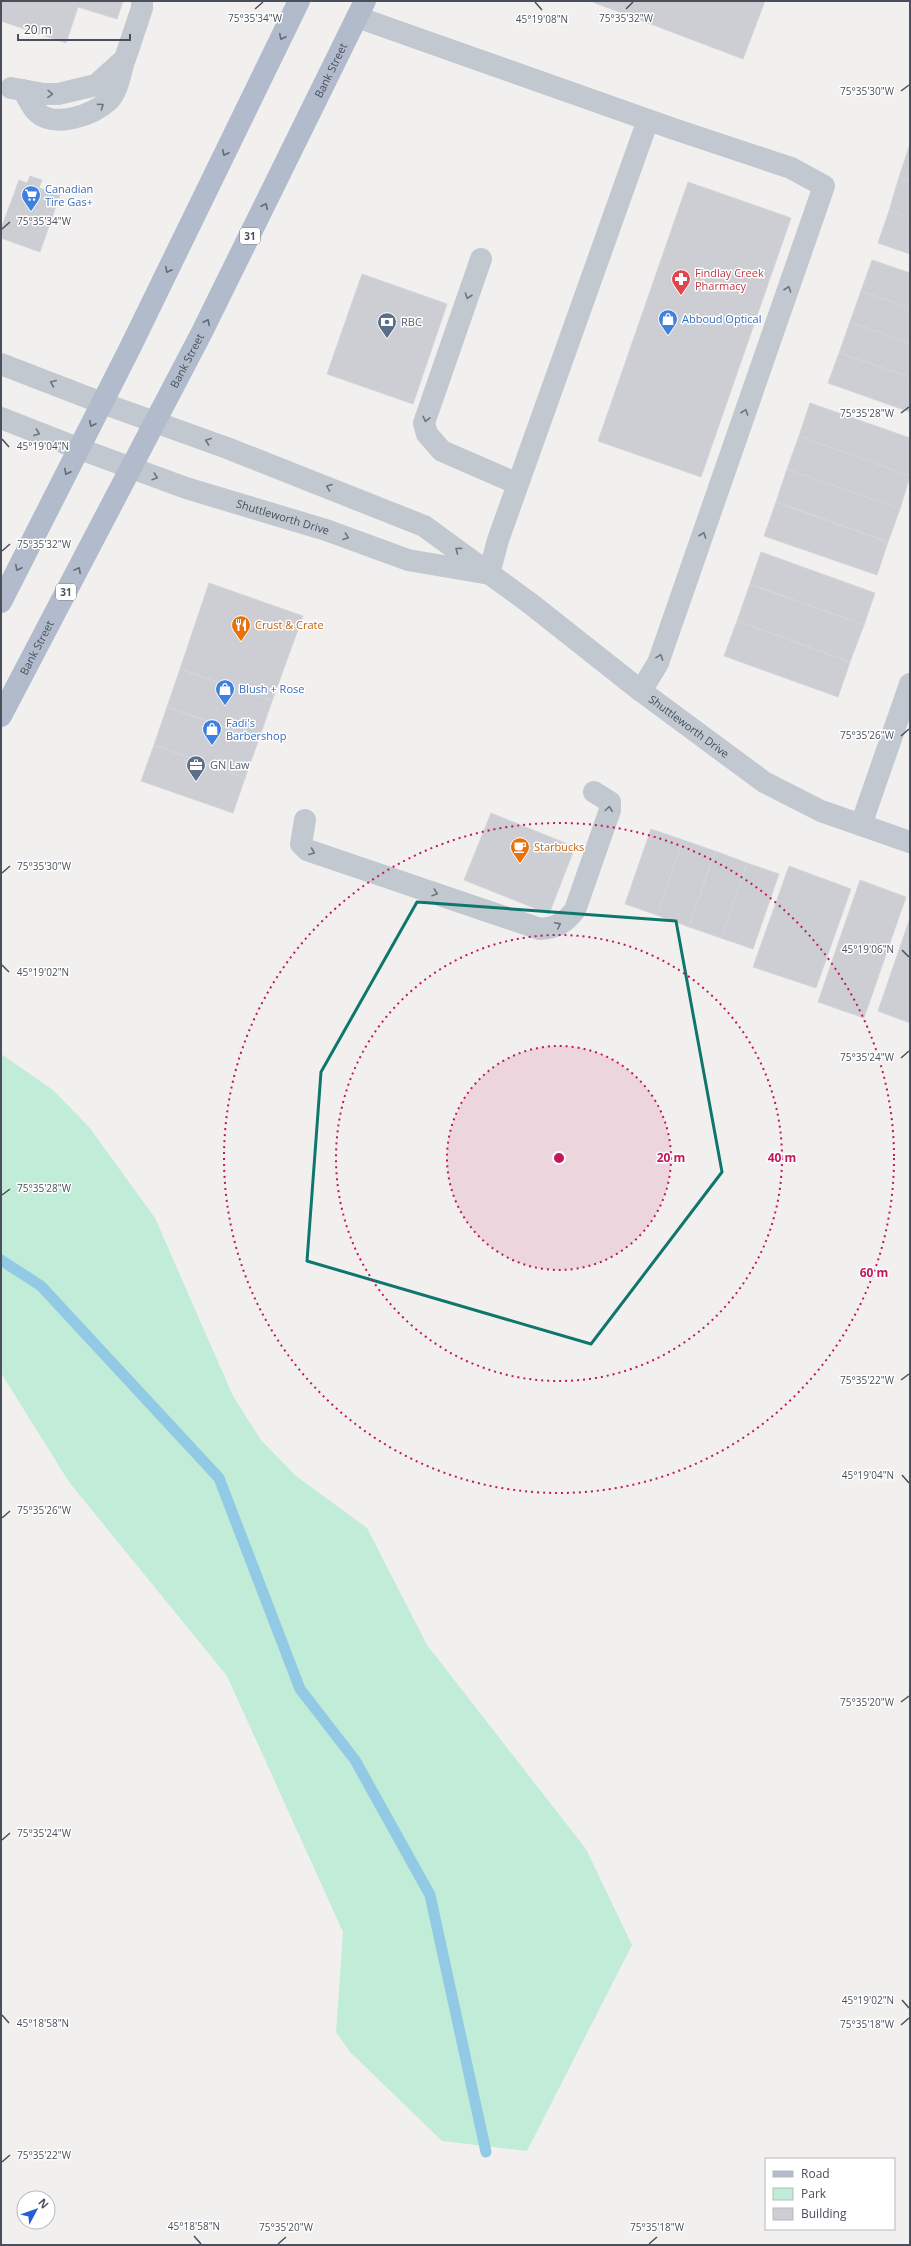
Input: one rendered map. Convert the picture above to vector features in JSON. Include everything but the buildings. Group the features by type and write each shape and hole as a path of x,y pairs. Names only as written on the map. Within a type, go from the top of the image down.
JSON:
{"main road":[{"path":"1,602 80,449 299,1"},
{"name":"Bank Street","path":"1,716 155,422 251,233 361,9"}],"street":[{"path":"17,89 44,94 58,94 96,85 125,59 142,8 142,1"},
{"path":"361,9 648,120 791,168 824,186 658,663 641,691"},
{"path":"489,574 498,540 648,120"},
{"path":"481,259 424,423 427,434 442,451 518,484"},
{"name":"Shuttleworth Drive","path":"1,364 334,489 424,526 531,604 641,691 764,782 821,811 910,842"},
{"name":"Shuttleworth Drive","path":"1,418 131,469 326,530 408,560 489,574"},
{"path":"861,825 910,684"},
{"path":"305,820 301,844 307,850 540,929 554,928 567,921 575,910 610,810 610,802 607,798 594,792"}],"highlighted area":[{"path":"417,902 676,921 722,1172 591,1344 307,1261 321,1072"}],"green space":[{"path":"1,1054 53,1090 89,1127 155,1218 233,1396 261,1440 296,1476 367,1528 427,1645 586,1849 632,1945 527,2151 442,2141 350,2052 336,2032 343,1932 227,1676 69,1482 1,1373"}],"waterway":[{"path":"1,1260 41,1286 219,1478 300,1689 355,1760 430,1895 486,2152"}],"place":[{"name":"Canadian Tire Gas+","path":"31,212"},
{"name":"Findlay Creek Pharmacy","path":"681,296"},
{"name":"Abboud Optical","path":"668,336"},
{"name":"RBC","path":"387,339"},
{"name":"Crust & Crate","path":"241,642"},
{"name":"Blush + Rose","path":"225,706"},
{"name":"Fadi's Barbershop","path":"212,746"},
{"name":"GN Law","path":"196,782"},
{"name":"Starbucks","path":"520,864"}]}
